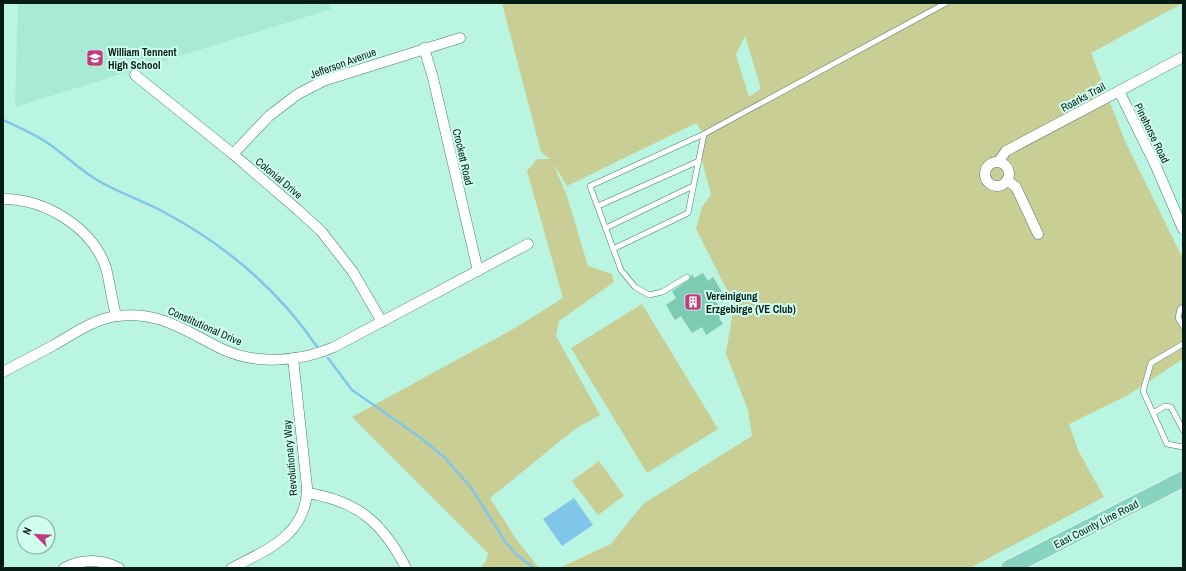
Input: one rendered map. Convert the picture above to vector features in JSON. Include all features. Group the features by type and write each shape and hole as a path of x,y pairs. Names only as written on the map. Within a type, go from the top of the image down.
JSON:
{"main road":[{"name":"East County Line Road","path":"1009,568 1182,482"}],"street":[{"name":"Jefferson Avenue","path":"233,154 268,116 298,94 323,81 424,48 460,38"},
{"name":"Crockett Road","path":"424,48 433,78 478,271"},
{"name":"Roarks Trail","path":"999,161 1006,151 1183,57"},
{"name":"Colonial Drive","path":"135,75 233,154 320,231 353,272 382,322"},
{"name":"Pinehorse Road","path":"1119,91 1181,218 1183,229"},
{"path":"999,161 1004,163 1009,170 1007,180 1000,186 995,186 987,181 985,172 990,163 999,161"},
{"path":"1007,180 1016,188 1038,234"},
{"path":"3,199 24,201 44,207 65,218 82,231 95,248 105,268 116,316"},
{"name":"Constitutional Drive","path":"3,372 77,331 102,320 116,316 138,315 167,321 233,353 269,359 293,358 325,351 528,244"},
{"name":"Revolutionary Way","path":"232,568 275,545 285,537 300,519 306,503 307,493 293,358"},
{"path":"307,493 335,499 353,507 368,517 390,539 406,568"},
{"path":"64,568 90,561 102,562 119,568"}],"lane":[{"path":"687,276 662,292 649,295 635,287 621,270 590,186 704,134 946,3"},
{"path":"614,249 688,213 704,134"},
{"path":"598,206 699,161"},
{"path":"606,228 693,186"},
{"path":"1183,307 1180,309 1178,318 1183,326"},
{"path":"1183,344 1151,363 1143,391 1167,444 1183,447"},
{"path":"1153,413 1165,406 1171,407 1183,430"}],"shaded area":[{"name":"William Tennent High School","path":"18,3 329,3 331,9 15,107"},
{"path":"502,3 1183,3 1091,53 1125,141 1183,259 1183,359 1128,395 1069,424 1078,450 1104,497 970,568 559,568 611,544 643,504 752,436 748,410 726,354 734,304 696,229 702,207 711,195 698,145 715,123 704,134 696,123 567,186 553,163 567,196 588,266 612,274 614,282 559,321 556,336 600,415 575,429 490,498 516,539 539,568 481,568 487,559 488,553 352,417 515,328 563,298 527,171 537,159 550,159 541,152","holes":["745,36 761,89 749,97 736,55"]},
{"path":"642,304 718,429 647,473 571,348"},
{"path":"599,461 624,496 598,515 572,481"}],"water":[{"path":"574,498 593,525 562,546 543,519"}],"building":[{"name":"Vereinigung Erzgebirge (VE Club)","path":"703,273 708,281 713,277 722,292 713,297 724,315 719,318 723,324 706,335 702,327 692,333 681,316 675,320 666,305 676,298 672,291 689,280 692,274 694,278"}],"waterway":[{"path":"3,120 44,140 97,180 160,210 206,237 248,269 267,287 302,326 318,348"},
{"path":"328,358 352,390 421,438 444,457 472,489 506,543 518,556 534,568"}],"place":[{"name":"William Tennent High School","path":"95,58"},
{"name":"Vereinigung Erzgebirge (VE Club)","path":"693,302"}]}
